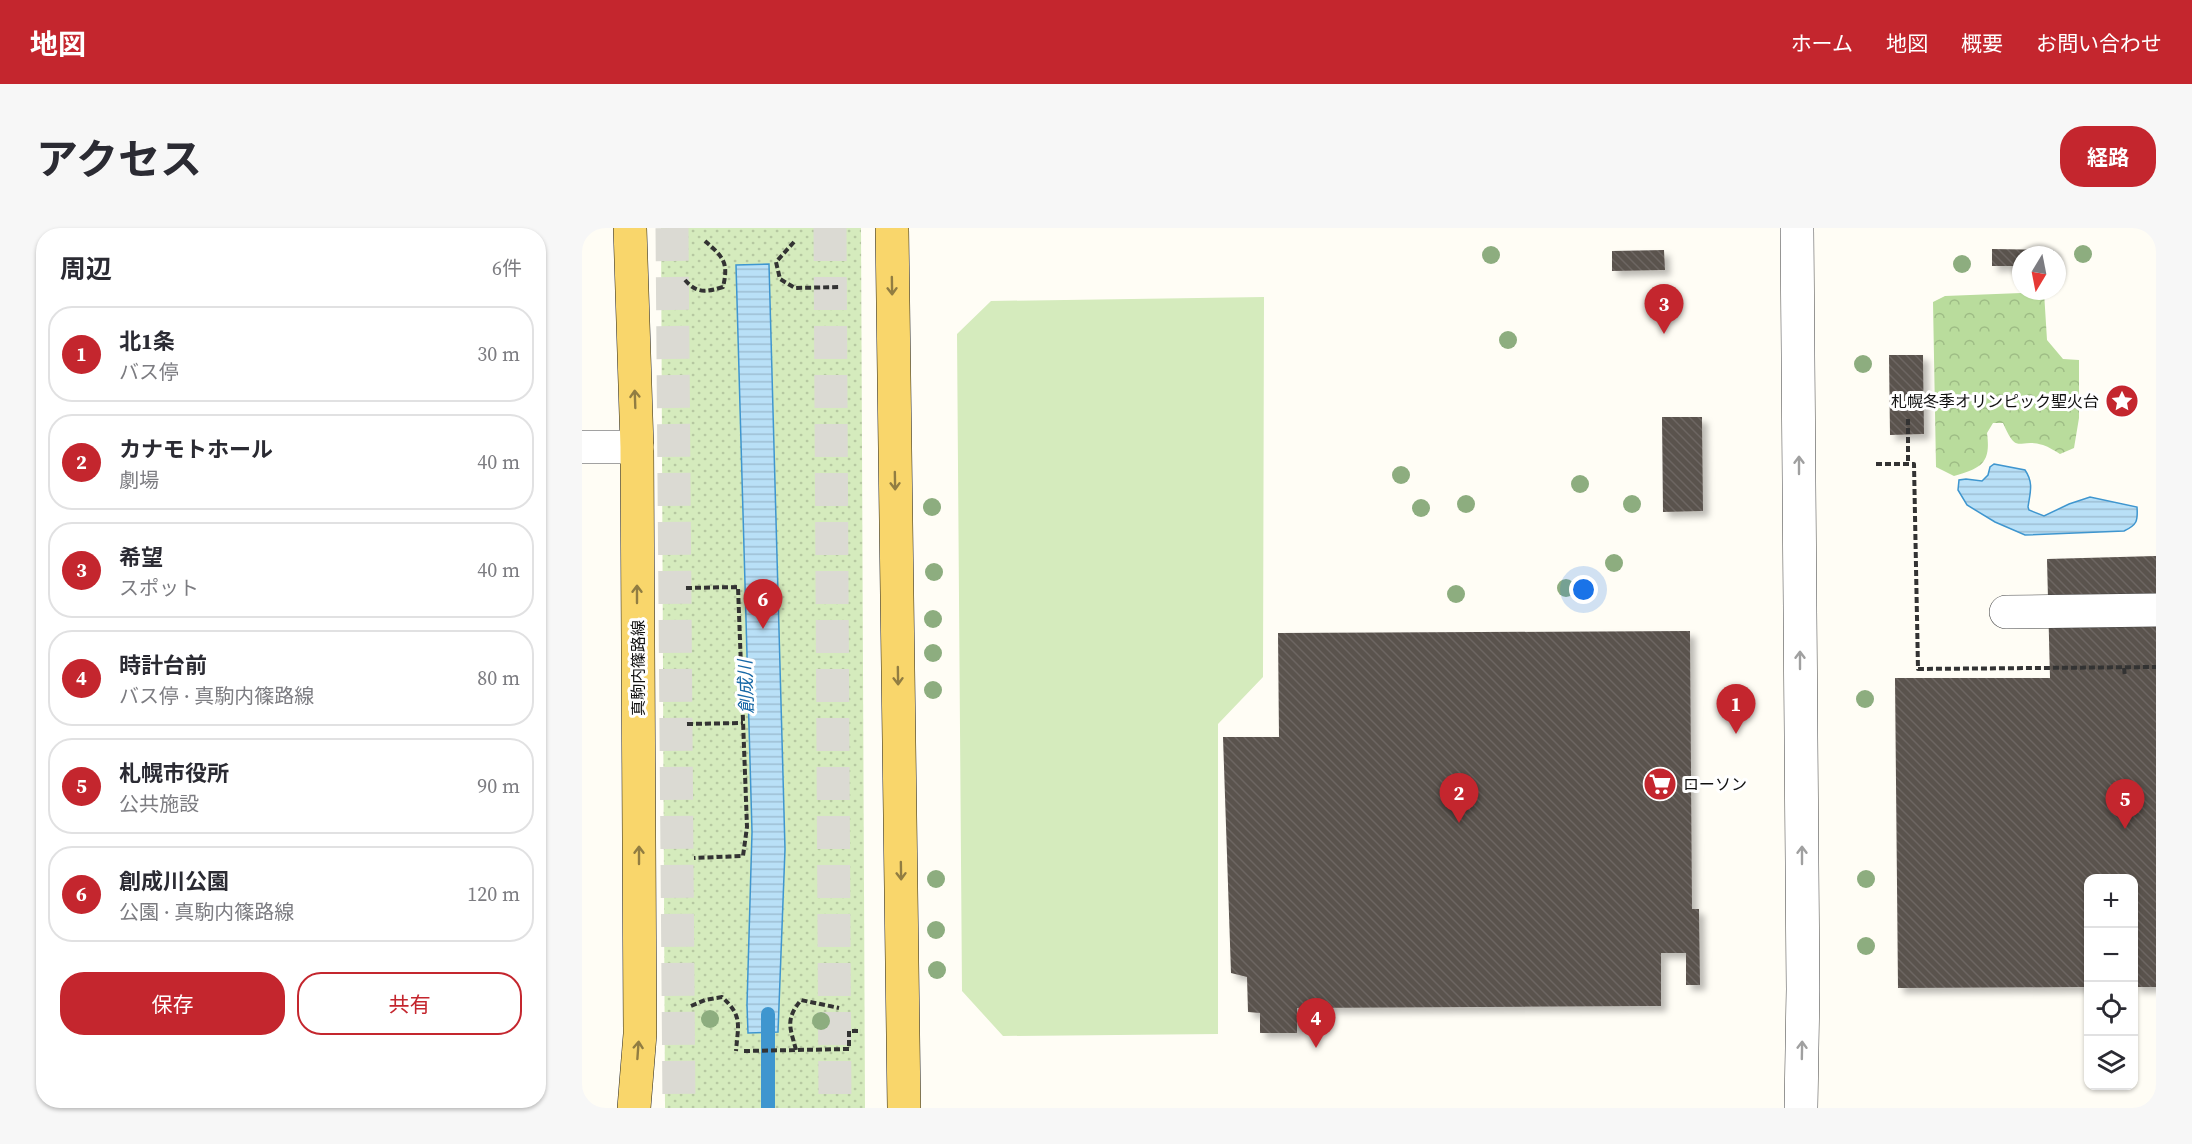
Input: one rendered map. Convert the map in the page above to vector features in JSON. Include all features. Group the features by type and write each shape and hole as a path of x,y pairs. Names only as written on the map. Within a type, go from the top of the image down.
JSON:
{"main road":[{"name":"真駒内篠路線","path":"630,228 637,447 640,1034 634,1108"},
{"path":"892,228 904,1108"}],"street":[{"path":"1797,228 1803,977 1801,1108"},
{"path":"582,447 637,447"},
{"path":"2007,612 2156,610"}],"path":[{"path":"685,280 692,288 708,292 723,287 726,273 723,258 705,241"},
{"path":"794,242 776,262 780,279 795,288 840,287"},
{"path":"1908,419 1908,464"},
{"path":"1876,464 1914,464 1915,528"},
{"path":"686,588 738,587 747,827 743,856 694,858"},
{"path":"2124,668 2125,677"},
{"path":"687,724 743,723"},
{"path":"691,1006 705,1000 722,997 735,1009 738,1023 736,1051"},
{"path":"796,1050 790,1027 791,1012 801,1000 839,1008"},
{"path":"744,1051 849,1049 849,1031 861,1031"}],"green space":[{"path":"661,228 861,228 865,1108 665,1108"},
{"path":"2012,293 2012,300 2044,300 2047,340 2063,359 2079,360 2079,418 2074,448 2060,454 2043,445 2015,443 2003,423 1993,423 1987,433 1986,458 1978,467 1954,476 1936,467 1933,302 1945,296"},
{"path":"1264,297 1263,677 1218,724 1218,1034 1003,1036 962,991 957,334 991,301"}],"water":[{"path":"769,264 785,849 778,1032 748,1033 752,832 736,265"},
{"path":"1994,464 2025,470 2030,484 2029,510 2044,516 2090,497 2137,507 2136,522 2124,531 2025,535 1995,522 1967,505 1958,490 1959,480 1982,481"}],"building":[{"path":"1992,249 2012,249 2012,266 1992,266"},
{"path":"1664,250 1665,270 1612,271 1612,251"},
{"path":"1889,355 1923,355 1924,434 1890,435"},
{"path":"1662,417 1702,417 1703,511 1663,512"},
{"path":"2156,556 2156,987 2138,987 2138,874 2084,874 2084,987 1898,988 1895,678 2050,678 2047,559"},
{"path":"1690,631 1692,909 1699,909 1700,985 1686,985 1686,953 1661,953 1661,1006 1297,1008 1297,1033 1260,1033 1260,1013 1248,1012 1247,977 1231,973 1223,737 1279,737 1278,633"}],"waterway":[{"name":"創成川","path":"768,1014 768,1108"}],"tunnel":[{"path":"672,228 679,1108"},
{"path":"830,228 835,1108"}],"place":[{"name":"希望","path":"1664,334"},
{"name":"札幌冬季オリンピック聖火台","path":"2122,401"},
{"name":"創成川公園","path":"763,629"},
{"name":"北1条","path":"1736,734"},
{"name":"ローソン","path":"1660,784"},
{"name":"カナモトホール","path":"1459,823"},
{"name":"札幌市役所","path":"2125,829"},
{"name":"時計台前","path":"1316,1048"}]}
